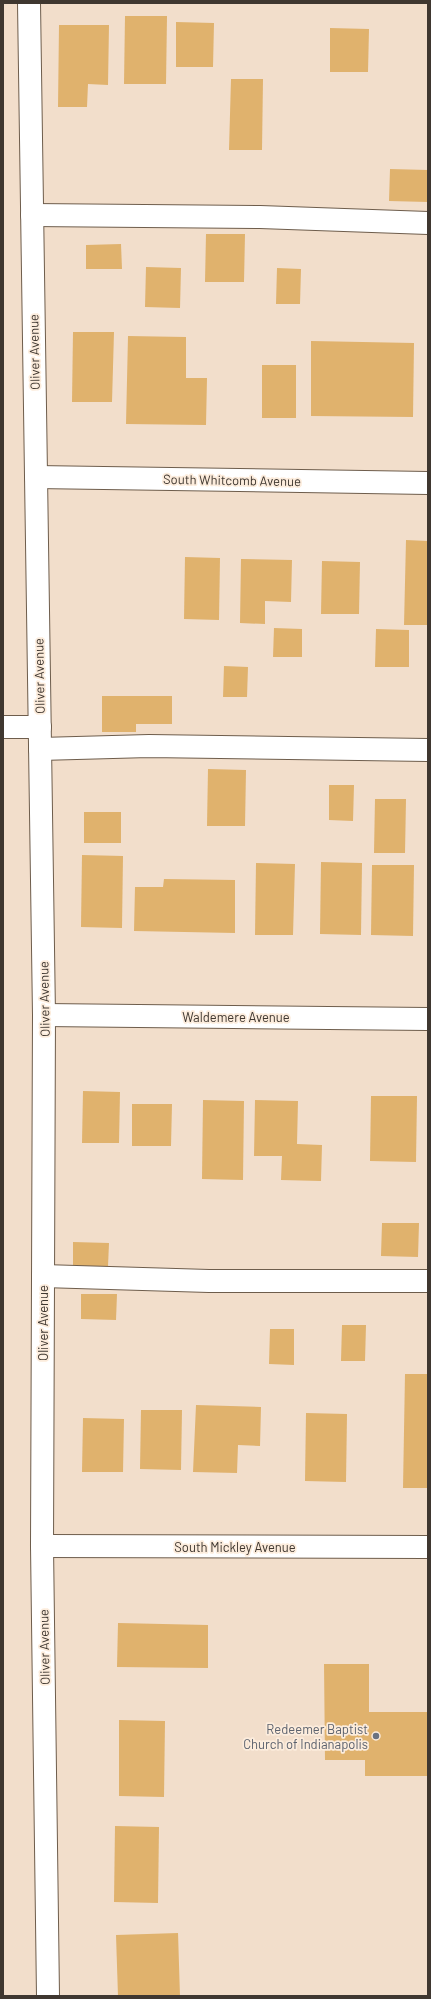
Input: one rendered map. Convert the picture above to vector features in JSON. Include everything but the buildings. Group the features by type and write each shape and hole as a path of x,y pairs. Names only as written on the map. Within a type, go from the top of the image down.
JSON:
{"street":[{"name":"Oliver Avenue","path":"29,3 44,1015 42,1546 48,1996"},
{"path":"32,215 260,216 428,223"},
{"name":"South Whitcomb Avenue","path":"36,477 428,483"},
{"path":"3,727 40,727"},
{"path":"40,749 156,746 428,750"},
{"name":"Waldemere Avenue","path":"44,1015 428,1019"},
{"path":"43,1276 209,1281 428,1281"},
{"name":"South Mickley Avenue","path":"42,1546 428,1547"}],"place":[{"name":"Redeemer Baptist Church of Indianapolis","path":"376,1736"}]}
